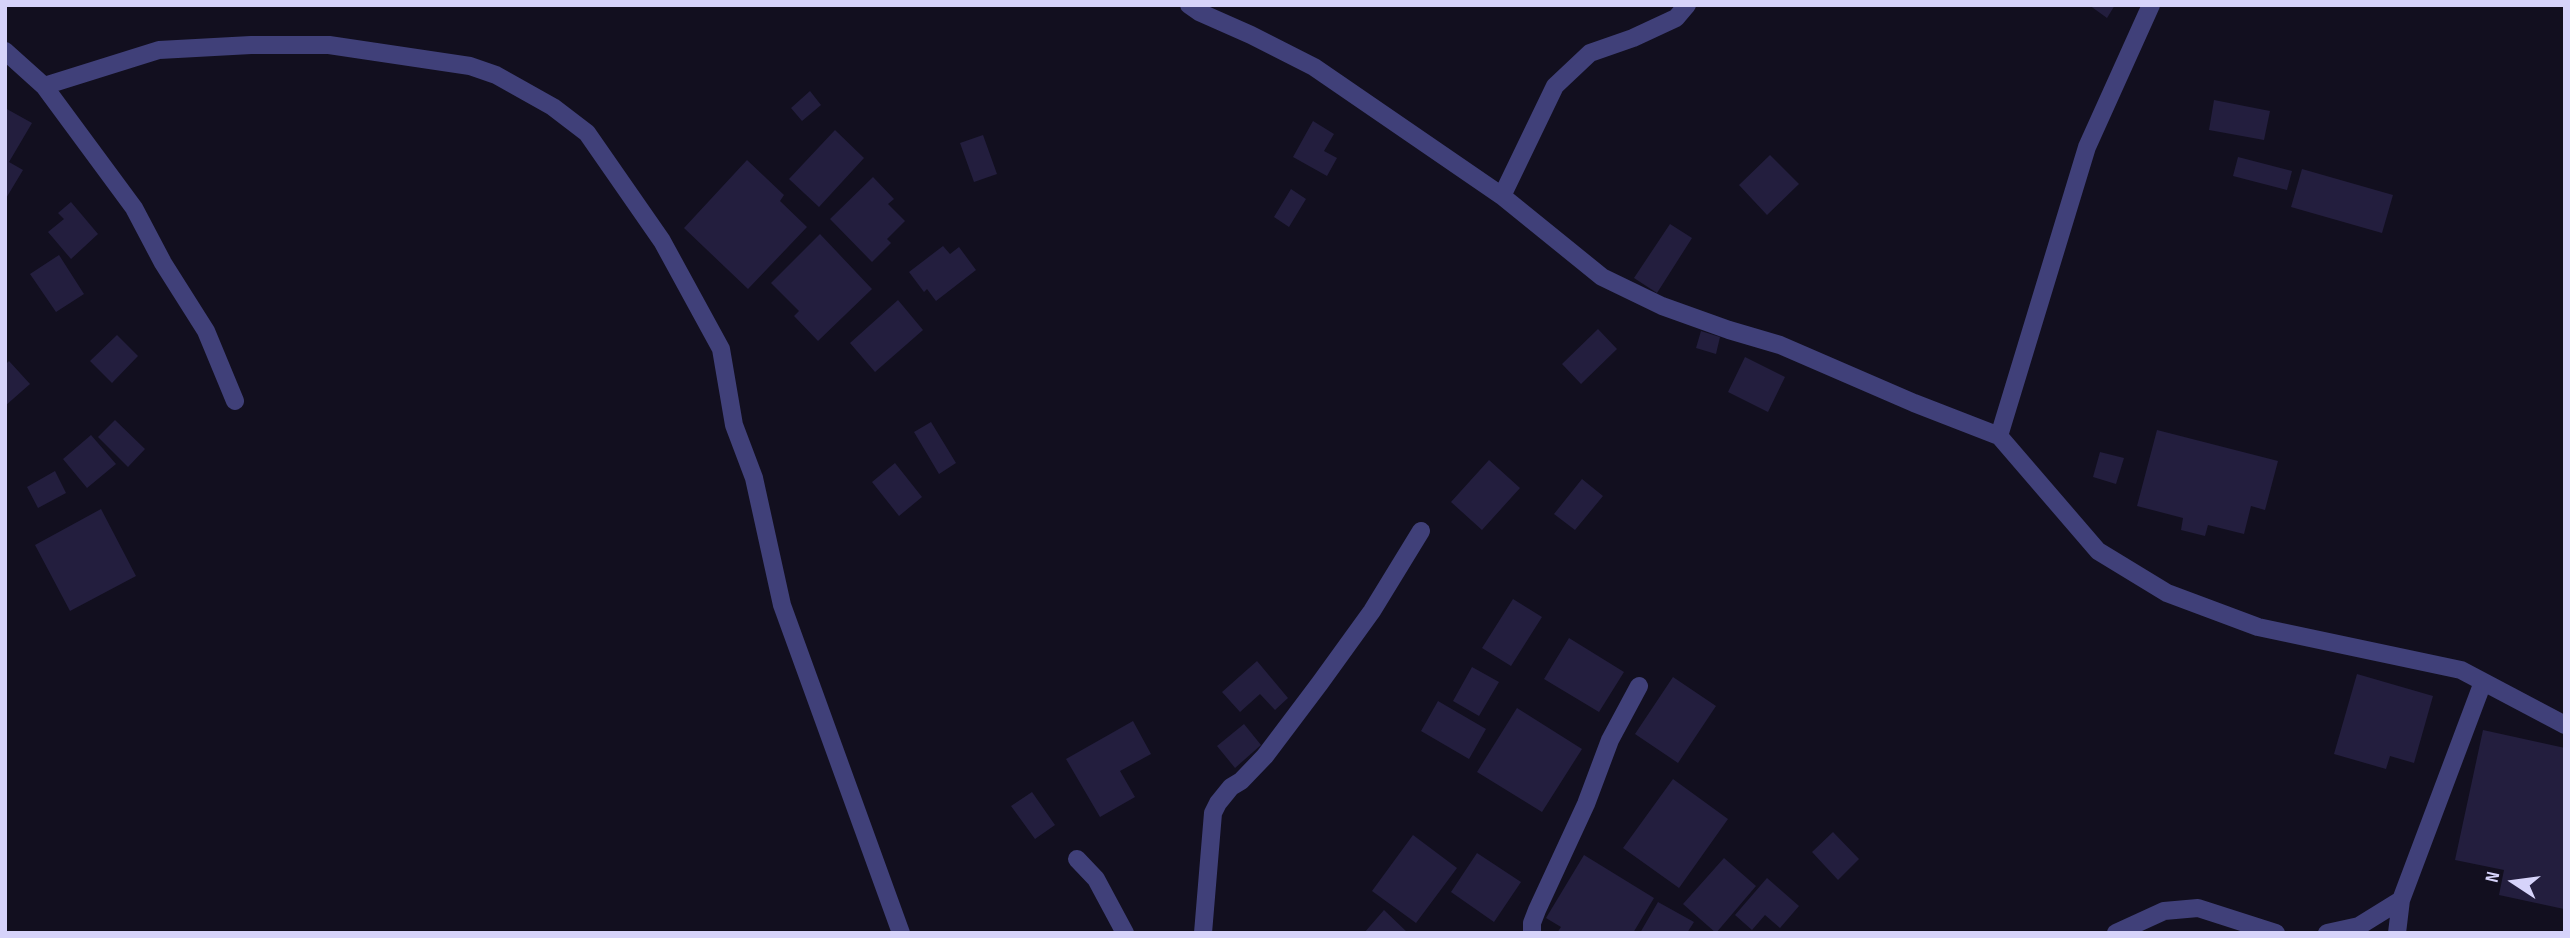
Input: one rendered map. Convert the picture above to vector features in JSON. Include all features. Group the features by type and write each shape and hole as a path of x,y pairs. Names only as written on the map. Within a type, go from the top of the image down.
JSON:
{"street":[{"path":"1189,5 1314,67 1502,196 1602,277 1662,306 1780,345 1914,403 1999,436 2098,551 2167,593 2258,627 2461,670 2565,725"},
{"path":"1502,196 1555,86 1590,53 1633,38 1676,18 1687,5"},
{"path":"1999,436 2087,147 2151,5"},
{"path":"44,86 159,50 251,45 329,45 470,66 496,75 553,107 587,133 662,241 721,349 734,425 754,478 782,605 901,933"},
{"path":"5,51 44,86 135,208 163,263 206,331 234,401"},
{"path":"1203,933 1213,813 1218,803 1231,787 1241,781 1265,756 1320,683 1373,611 1421,531"},
{"path":"2398,933 2402,900 2483,682"},
{"path":"1532,933 1536,910 1586,804 1610,740 1639,686"},
{"path":"1077,859 1096,879 1125,933"},
{"path":"2327,933 2359,926 2402,900"},
{"path":"2116,933 2164,911 2198,908 2276,933"}],"building":[{"path":"2089,5 2115,5 2107,18"},
{"path":"810,91 821,105 802,121 791,108"},
{"path":"2214,100 2270,111 2264,140 2209,130"},
{"path":"5,108 32,123 9,162 23,170 5,200"},
{"path":"1313,121 1334,134 1324,151 1337,158 1327,176 1293,157"},
{"path":"835,130 864,158 819,207 789,179"},
{"path":"983,135 997,174 974,182 960,143"},
{"path":"1770,155 1799,184 1767,215 1739,185"},
{"path":"2238,157 2292,171 2287,190 2233,176"},
{"path":"747,160 784,195 780,201 807,227 748,289 684,228"},
{"path":"2302,169 2393,195 2382,233 2291,207"},
{"path":"873,177 894,199 888,204 905,221 887,239 891,243 872,262 830,219"},
{"path":"1291,189 1306,199 1289,227 1274,217"},
{"path":"71,202 98,234 71,259 48,232 64,219 58,213"},
{"path":"1670,224 1692,238 1657,293 1634,278"},
{"path":"820,234 872,289 818,341 794,316 799,311 771,283"},
{"path":"943,246 950,254 959,247 976,270 936,301 927,289 924,292 909,272"},
{"path":"59,255 84,294 56,312 30,274"},
{"path":"898,300 923,330 875,372 850,343"},
{"path":"1598,329 1617,349 1581,384 1562,364"},
{"path":"1701,331 1720,337 1716,354 1696,348"},
{"path":"117,335 138,356 112,383 90,361"},
{"path":"1745,357 1785,377 1768,412 1728,392"},
{"path":"9,361 30,384 5,406 5,365"},
{"path":"115,420 145,449 128,467 98,437"},
{"path":"931,422 956,463 939,474 914,432"},
{"path":"2157,430 2278,461 2265,510 2251,506 2244,534 2208,525 2205,536 2181,530 2183,518 2137,506"},
{"path":"91,435 116,464 87,488 63,459"},
{"path":"2100,452 2124,458 2116,484 2093,477"},
{"path":"1489,460 1520,488 1482,530 1451,502"},
{"path":"895,463 922,497 899,516 872,482"},
{"path":"55,471 66,493 38,508 27,487"},
{"path":"1582,479 1603,496 1575,530 1554,514"},
{"path":"101,509 136,576 70,611 35,545"},
{"path":"1513,599 1542,617 1511,666 1482,648"},
{"path":"1569,638 1624,672 1599,712 1544,679"},
{"path":"1257,661 1288,698 1275,710 1260,694 1240,712 1222,692"},
{"path":"1472,667 1499,682 1479,716 1453,701"},
{"path":"2357,674 2433,696 2414,763 2390,756 2386,769 2334,754"},
{"path":"1673,677 1716,706 1678,763 1635,734"},
{"path":"1438,701 1486,729 1469,759 1421,731"},
{"path":"1517,708 1582,749 1542,812 1477,772"},
{"path":"1133,721 1151,754 1120,771 1135,797 1100,817 1066,759"},
{"path":"1244,724 1261,745 1235,768 1217,746"},
{"path":"2483,730 2565,748 2564,909 2499,895 2504,870 2455,860"},
{"path":"1673,779 1728,819 1679,888 1623,848"},
{"path":"1032,792 1055,825 1035,839 1011,806"},
{"path":"1833,832 1859,859 1838,880 1812,852"},
{"path":"1413,835 1457,868 1416,923 1372,891"},
{"path":"1477,853 1521,882 1494,922 1451,892"},
{"path":"1584,855 1654,898 1633,933 1557,933 1561,927 1546,918"},
{"path":"1724,858 1756,886 1716,933 1683,904"},
{"path":"1767,878 1799,906 1780,928 1765,915 1752,930 1735,915"},
{"path":"1658,902 1694,922 1687,933 1640,933"},
{"path":"1384,910 1408,933 1364,933"}]}
